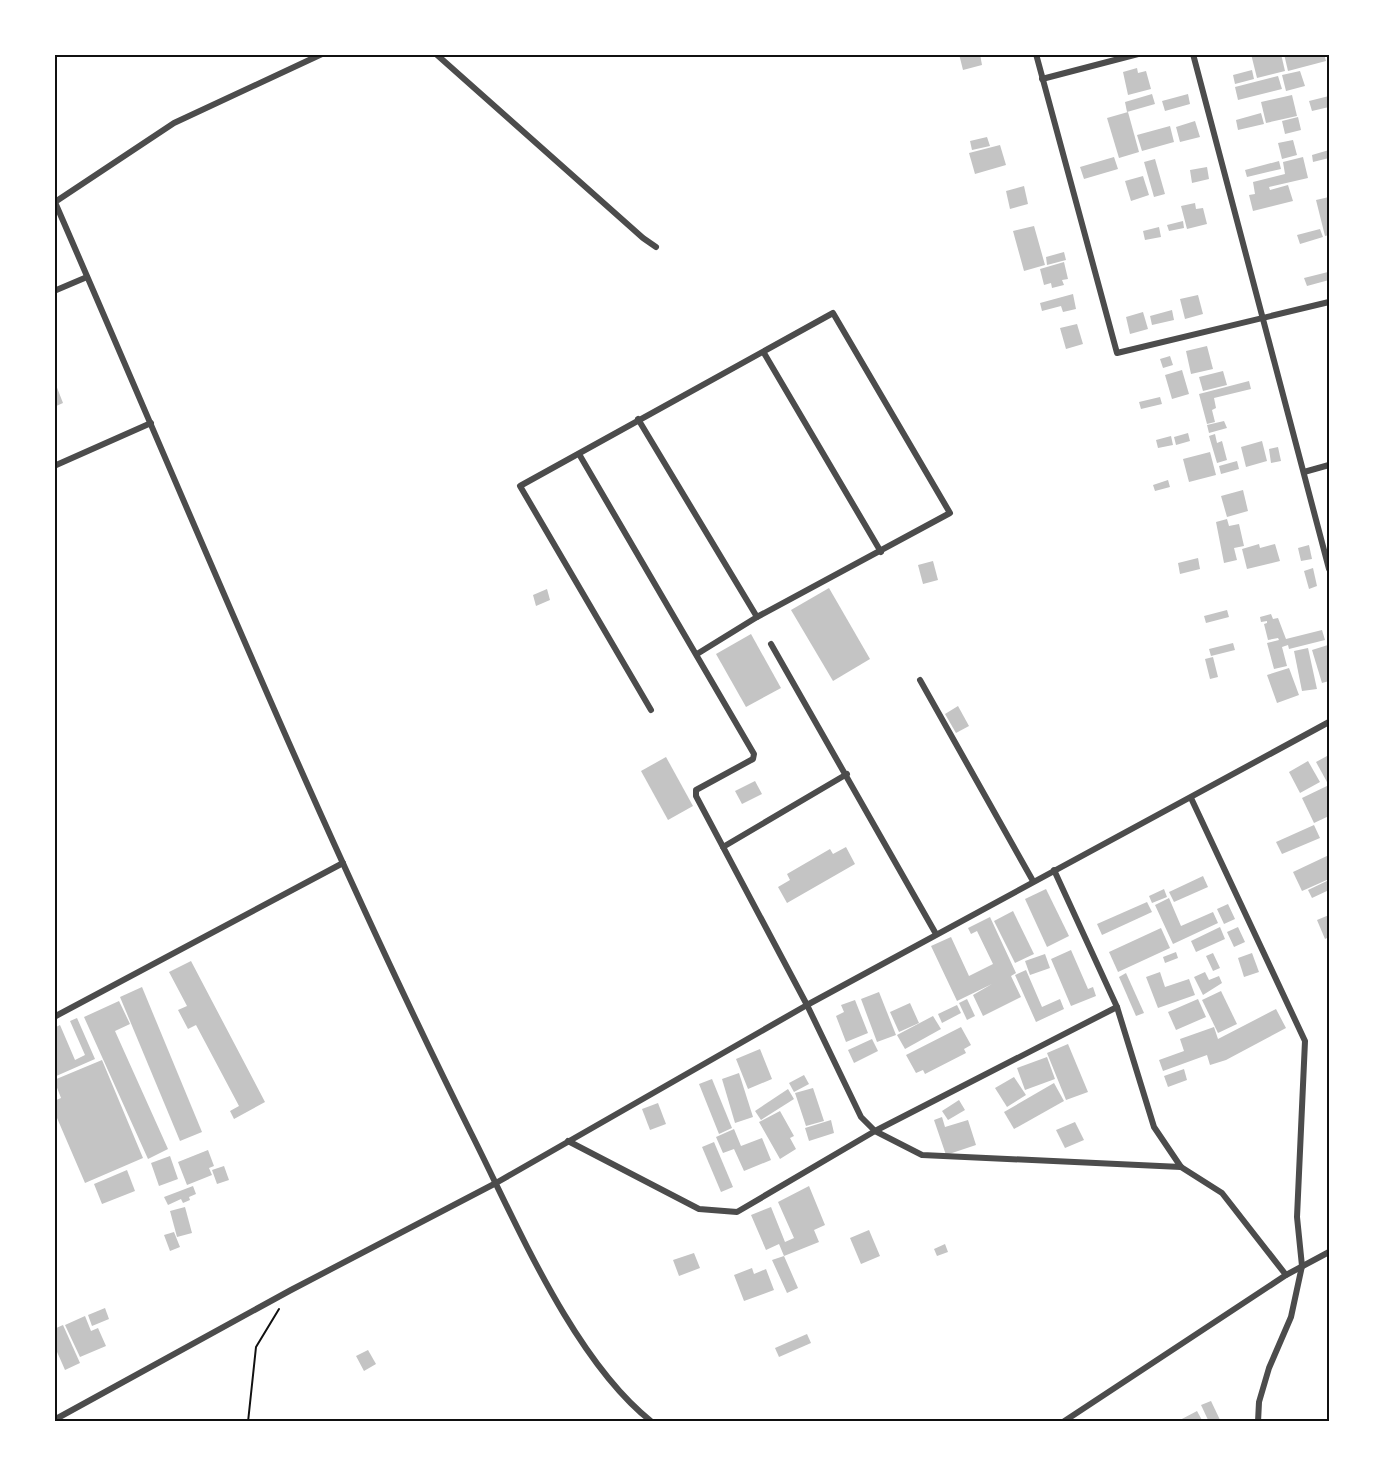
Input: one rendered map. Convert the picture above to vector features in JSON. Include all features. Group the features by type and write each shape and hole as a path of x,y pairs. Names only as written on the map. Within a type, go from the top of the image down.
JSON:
{"street":[{"path":"322,54 174,123 55,201 343,863 415,1021 551,1292 601,1367 652,1422"},
{"path":"436,54 643,238 657,247"},
{"path":"1036,54 1117,353 1329,302"},
{"path":"1042,79 1138,54"},
{"path":"1193,54 1265,317 1329,569"},
{"path":"54,291 87,277"},
{"path":"651,710 520,486 833,313 950,513 757,617 697,654"},
{"path":"764,353 881,552"},
{"path":"638,419 757,617"},
{"path":"54,466 152,423"},
{"path":"579,454 754,754 753,759 696,790 696,796 807,1005 861,1117 875,1131 922,1155 1181,1167"},
{"path":"1304,472 1329,465"},
{"path":"771,644 936,934"},
{"path":"920,680 1033,881"},
{"path":"54,1420 291,1290 496,1183 807,1005 1329,722"},
{"path":"723,847 847,774"},
{"path":"1191,798 1305,1041 1297,1217 1302,1266 1291,1317 1269,1368 1259,1402 1258,1422"},
{"path":"54,1017 343,863"},
{"path":"1054,870 1117,1007 1154,1127 1181,1167 1222,1194 1286,1275"},
{"path":"568,1141 699,1209 737,1212 875,1131 1117,1007"},
{"path":"1063,1422 1286,1275 1329,1252"}],"path":[{"path":"249,1422 256,1347 279,1309"}],"building":[{"path":"959,54 980,54 982,65 963,70"},
{"path":"1251,54 1281,54 1285,71 1257,78"},
{"path":"1284,54 1324,54 1326,61 1288,71"},
{"path":"1137,68 1138,73 1146,71 1151,89 1128,95 1123,72"},
{"path":"1252,70 1254,79 1235,84 1233,75"},
{"path":"1300,71 1305,86 1286,91 1282,75"},
{"path":"1278,76 1282,89 1238,100 1235,87"},
{"path":"1152,94 1155,104 1127,112 1125,102"},
{"path":"1188,94 1190,104 1165,111 1162,101"},
{"path":"1292,95 1297,116 1266,123 1261,102"},
{"path":"1329,96 1329,107 1312,111 1309,101"},
{"path":"1128,112 1139,152 1119,158 1107,118"},
{"path":"1261,113 1264,124 1238,130 1236,120"},
{"path":"1298,117 1301,130 1285,134 1282,121"},
{"path":"1195,121 1200,137 1180,142 1176,127"},
{"path":"1170,126 1174,142 1142,151 1137,135"},
{"path":"987,137 990,146 972,150 970,141"},
{"path":"1293,140 1297,155 1282,159 1278,143"},
{"path":"1000,145 1006,165 975,174 969,153"},
{"path":"1329,150 1329,158 1313,162 1312,155"},
{"path":"1114,157 1118,169 1084,179 1080,167"},
{"path":"1303,157 1308,178 1269,187 1270,190 1288,185 1293,201 1253,211 1249,195 1255,194 1253,182 1285,174 1283,162"},
{"path":"1155,159 1165,194 1154,197 1144,162"},
{"path":"1279,161 1281,169 1247,177 1245,170"},
{"path":"1207,167 1209,179 1192,183 1190,170"},
{"path":"1143,176 1149,195 1131,201 1125,181"},
{"path":"1024,186 1028,204 1010,209 1006,191"},
{"path":"1329,197 1329,235 1325,236 1316,200"},
{"path":"1195,203 1196,209 1203,208 1207,224 1187,229 1181,206"},
{"path":"1183,221 1184,228 1169,231 1167,225"},
{"path":"1034,226 1045,265 1024,271 1013,231"},
{"path":"1159,227 1161,237 1145,240 1143,231"},
{"path":"1320,229 1323,237 1300,244 1297,235"},
{"path":"1064,252 1066,260 1047,265 1046,257"},
{"path":"1064,262 1068,279 1062,280 1064,285 1052,288 1051,283 1044,285 1040,269"},
{"path":"1328,272 1329,280 1307,286 1304,278"},
{"path":"1073,294 1076,309 1063,312 1061,306 1042,311 1040,303"},
{"path":"1198,295 1203,314 1185,319 1180,299"},
{"path":"1172,310 1174,320 1152,325 1150,316"},
{"path":"1143,312 1148,329 1130,334 1126,317"},
{"path":"1077,324 1083,344 1066,349 1060,328"},
{"path":"1207,346 1213,369 1191,374 1186,351"},
{"path":"1170,356 1173,365 1163,368 1160,359"},
{"path":"1182,370 1189,394 1172,399 1165,375"},
{"path":"1223,371 1227,385 1203,391 1199,377"},
{"path":"1249,381 1251,389 1214,398 1216,408 1212,410 1215,422 1207,424 1199,394"},
{"path":"56,385 63,403 54,407 54,386"},
{"path":"1160,397 1162,404 1141,409 1139,402"},
{"path":"1224,421 1227,428 1209,433 1207,425"},
{"path":"1188,433 1190,441 1176,445 1174,437"},
{"path":"1215,434 1217,443 1222,441 1227,460 1217,463 1209,436"},
{"path":"1171,436 1173,445 1158,448 1156,440"},
{"path":"1262,441 1267,461 1246,467 1241,447"},
{"path":"1278,447 1281,461 1271,463 1269,449"},
{"path":"1210,452 1216,475 1189,482 1183,459"},
{"path":"1237,461 1239,469 1221,474 1219,466"},
{"path":"1168,480 1170,487 1155,491 1153,485"},
{"path":"1243,490 1248,511 1227,517 1221,496"},
{"path":"1227,519 1229,526 1239,524 1244,546 1234,548 1237,560 1224,563 1216,522"},
{"path":"1259,544 1260,548 1275,544 1280,561 1247,569 1242,549"},
{"path":"1309,545 1312,559 1301,561 1298,548"},
{"path":"1198,558 1200,569 1180,574 1178,563"},
{"path":"933,561 938,580 923,584 918,565"},
{"path":"1313,568 1317,586 1309,589 1304,571"},
{"path":"829,588 870,659 833,681 791,610"},
{"path":"547,589 550,600 536,606 533,595"},
{"path":"1227,610 1229,617 1206,623 1204,616"},
{"path":"1271,614 1273,619 1278,618 1286,639 1322,630 1325,640 1289,649 1288,645 1282,647 1287,666 1274,669 1267,643 1279,640 1278,638 1268,640 1264,624 1267,621 1261,622 1260,617"},
{"path":"751,634 781,688 746,707 716,654"},
{"path":"1233,643 1235,650 1211,656 1209,649"},
{"path":"1328,645 1329,681 1322,683 1312,650"},
{"path":"1308,648 1317,689 1302,691 1294,651"},
{"path":"1213,657 1218,677 1210,679 1205,659"},
{"path":"1289,668 1299,695 1277,703 1267,675"},
{"path":"958,706 969,726 956,733 945,714"},
{"path":"1327,756 1329,781 1327,782 1316,762"},
{"path":"666,757 693,806 668,820 641,771"},
{"path":"1308,761 1320,782 1300,793 1289,772"},
{"path":"755,781 762,794 742,804 735,791"},
{"path":"1329,785 1329,816 1314,823 1302,798"},
{"path":"1314,825 1320,838 1282,854 1276,842"},
{"path":"846,847 855,864 787,903 778,887 790,880 787,874 830,849 833,854"},
{"path":"1329,855 1329,879 1302,891 1293,872"},
{"path":"1203,876 1208,887 1174,902 1169,892"},
{"path":"1329,880 1329,890 1312,898 1308,890"},
{"path":"1046,889 1069,936 1047,947 1025,899"},
{"path":"1164,889 1167,897 1152,903 1149,896"},
{"path":"1169,898 1181,926 1213,912 1218,923 1173,944 1155,905"},
{"path":"1147,902 1152,912 1102,935 1097,924"},
{"path":"1228,904 1235,919 1224,924 1217,909"},
{"path":"1013,911 1034,954 1015,963 994,921"},
{"path":"1329,915 1329,937 1325,939 1317,920"},
{"path":"990,917 1016,973 1011,976 1021,997 983,1016 973,995 992,984 957,1001 931,946 951,937 969,976 993,964 977,931 971,934 968,928"},
{"path":"1220,927 1225,939 1196,952 1191,941"},
{"path":"1238,927 1245,942 1234,947 1227,932"},
{"path":"1161,928 1170,948 1118,972 1109,952"},
{"path":"1071,950 1088,989 1093,987 1096,996 1071,1006 1051,959"},
{"path":"1176,952 1178,958 1165,963 1163,957"},
{"path":"1213,953 1220,968 1213,971 1206,956"},
{"path":"1252,953 1259,972 1244,977 1238,958"},
{"path":"1045,954 1050,968 1030,975 1025,961"},
{"path":"191,961 265,1102 234,1119 230,1111 239,1106 196,1025 188,1029 178,1010 187,1006 169,972"},
{"path":"1026,970 1042,1007 1060,999 1064,1009 1036,1022 1015,975"},
{"path":"1160,972 1165,987 1189,979 1195,995 1158,1008 1146,977"},
{"path":"1205,972 1209,980 1219,976 1222,983 1203,995 1194,977"},
{"path":"1126,973 1144,1013 1136,1016 1119,977"},
{"path":"142,987 202,1132 180,1141 120,997"},
{"path":"1221,991 1237,1024 1218,1033 1202,1000"},
{"path":"879,992 896,1035 877,1042 861,999"},
{"path":"967,999 975,1016 967,1020 959,1003"},
{"path":"1198,999 1206,1017 1176,1030 1168,1012"},
{"path":"855,1000 868,1033 846,1042 836,1016 844,1012 841,1005"},
{"path":"119,1001 130,1024 115,1031 168,1149 148,1159 84,1017"},
{"path":"910,1003 919,1023 899,1032 890,1012"},
{"path":"957,1005 961,1013 942,1023 938,1014"},
{"path":"1276,1009 1286,1028 1226,1060 1210,1065 1207,1055 1163,1071 1159,1060 1184,1051 1180,1039 1214,1027 1218,1039"},
{"path":"933,1016 941,1029 905,1049 897,1035"},
{"path":"77,1018 95,1059 54,1077 56,1068 54,1028 60,1025 75,1060 85,1055 70,1021"},
{"path":"961,1027 971,1045 964,1049 966,1053 925,1074 923,1070 916,1073 906,1055"},
{"path":"872,1039 878,1051 854,1063 848,1050"},
{"path":"1068,1044 1088,1092 1066,1100 1047,1053"},
{"path":"760,1049 772,1079 748,1089 736,1059"},
{"path":"1047,1057 1055,1079 1025,1090 1017,1068"},
{"path":"102,1060 143,1158 85,1183 54,1111 54,1101 61,1098 54,1080"},
{"path":"1184,1069 1187,1080 1168,1087 1164,1076"},
{"path":"739,1073 753,1117 735,1123 722,1079"},
{"path":"804,1075 809,1084 794,1092 789,1083"},
{"path":"1014,1077 1026,1095 1007,1107 995,1088"},
{"path":"712,1079 732,1128 719,1134 699,1084"},
{"path":"1054,1083 1064,1101 1014,1129 1004,1112"},
{"path":"813,1088 824,1121 806,1126 795,1093"},
{"path":"788,1089 794,1099 761,1120 755,1111"},
{"path":"959,1100 965,1110 948,1120 942,1111"},
{"path":"658,1103 666,1124 650,1130 642,1109"},
{"path":"780,1111 794,1136 790,1138 796,1149 780,1159 759,1122"},
{"path":"942,1117 945,1127 968,1120 976,1145 946,1155 934,1120"},
{"path":"831,1120 834,1133 809,1141 805,1128"},
{"path":"1075,1122 1084,1140 1065,1148 1056,1130"},
{"path":"734,1129 741,1146 762,1138 771,1160 744,1171 734,1149 723,1153 716,1137"},
{"path":"714,1142 733,1187 721,1192 702,1147"},
{"path":"208,1150 214,1166 209,1168 212,1175 187,1185 178,1162"},
{"path":"170,1156 178,1179 159,1186 151,1163"},
{"path":"224,1166 229,1180 217,1184 212,1170"},
{"path":"127,1170 135,1191 102,1204 94,1184"},
{"path":"193,1186 196,1194 189,1197 190,1200 183,1203 181,1199 168,1205 164,1197"},
{"path":"809,1186 825,1225 814,1230 819,1242 784,1256 779,1244 766,1250 751,1215 771,1207 785,1242 794,1238 778,1202"},
{"path":"185,1207 192,1233 177,1237 170,1211"},
{"path":"869,1230 880,1256 861,1264 850,1238"},
{"path":"174,1232 180,1247 170,1251 164,1235"},
{"path":"945,1244 948,1252 937,1256 934,1249"},
{"path":"694,1253 700,1268 679,1276 673,1260"},
{"path":"784,1256 798,1288 787,1293 772,1260"},
{"path":"752,1268 754,1274 766,1269 774,1290 744,1301 734,1275"},
{"path":"105,1308 109,1319 92,1326 88,1315"},
{"path":"85,1316 91,1331 98,1328 106,1346 80,1357 65,1325"},
{"path":"63,1325 80,1363 65,1370 54,1345 54,1329"},
{"path":"807,1334 811,1343 779,1357 775,1348"},
{"path":"368,1350 376,1364 364,1371 356,1356"},
{"path":"1211,1401 1221,1422 1209,1422 1201,1405"},
{"path":"1197,1411 1203,1422 1181,1422 1180,1420"}]}
